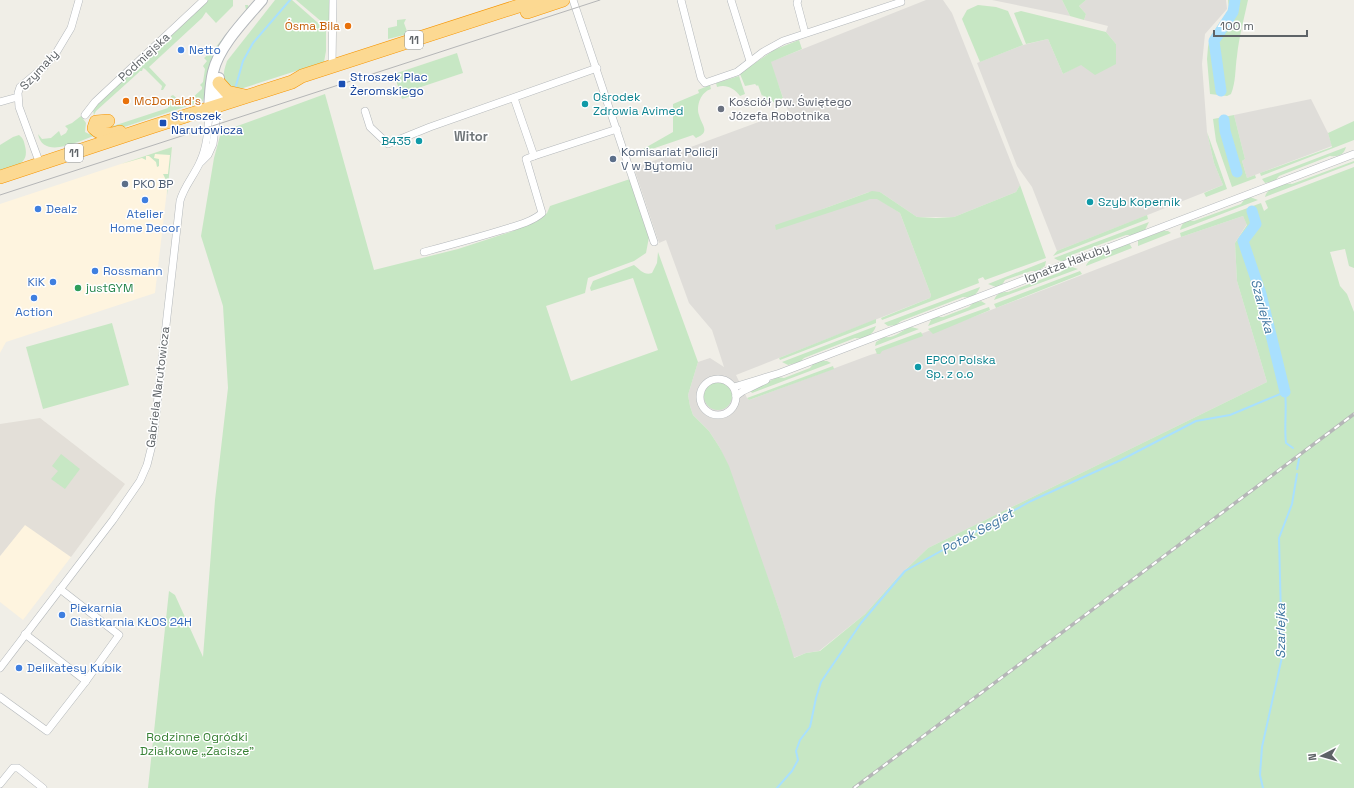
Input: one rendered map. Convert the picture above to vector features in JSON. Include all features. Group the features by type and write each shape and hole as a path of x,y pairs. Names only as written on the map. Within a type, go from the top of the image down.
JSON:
{"highway":[{"name":"11","path":"0,177 292,82 302,76 332,66 537,0"},
{"name":"11","path":"292,82 304,82 496,19 523,13 563,0"},
{"path":"219,83 223,89 231,94 247,97"},
{"path":"108,121 96,122 94,124 94,128 99,132 109,134 138,126 151,127"}],"street":[{"name":"Szymały","path":"40,164 19,107 18,98 20,87 44,67 61,45 71,28 79,0"},
{"name":"Podmiejska","path":"85,115 95,102 204,0"},
{"path":"213,108 211,80 216,62 235,33 262,0"},
{"path":"213,108 219,83 220,66 223,58 270,0"},
{"path":"332,66 333,0"},
{"path":"573,0 654,242"},
{"path":"681,0 701,78 705,83 737,72 763,52 783,41 901,2"},
{"path":"731,0 750,61"},
{"path":"798,0 797,3 805,33"},
{"path":"365,111 370,127 388,144 430,127 597,68"},
{"path":"0,102 18,98"},
{"path":"514,98 534,156"},
{"name":"Gabriela Narutowicza","path":"0,668 134,491 140,482 147,465 153,441 180,201 185,186 199,164 208,156 213,144 213,108"},
{"path":"424,252 457,244 539,216 542,213 526,159 617,129"},
{"name":"Ignatza Hakuby","path":"734,387 780,373 1354,154"},
{"name":"Ignatza Hakuby","path":"736,396 780,373"},
{"path":"718,378 731,383 734,387 736,396 732,409 719,415 712,414 706,410 701,401 701,391 704,385 718,378"},
{"path":"0,697 47,731 119,635 60,589"},
{"path":"26,634 86,681"},
{"path":"0,784 13,768 18,768 43,788"}],"shaded area":[{"path":"926,0 943,0 952,13 1020,185 1016,192 954,217 917,217 880,192 869,192 820,210 877,198 900,213 931,295 930,298 736,375 747,398 749,400 877,353 877,351 959,319 960,322 1175,239 1243,216 1247,224 1235,243 1237,281 1267,382 928,548 898,577 865,614 819,651 806,653 793,658 780,612 720,448 709,431 693,415 690,406 688,395 698,362 710,358 724,367 712,330 689,303 666,240 659,243 634,168 788,111 770,62"},
{"path":"992,0 1062,0 1070,16"},
{"path":"1086,0 1226,0 1227,9 1205,34 1202,64 1207,132 1214,163 1223,185 1057,251 1032,187 1017,166 977,63 1023,45 1048,39 1063,74 1116,44 1106,32 1108,26 1084,20 1086,14 1079,6"},
{"path":"1311,99 1328,133 1332,146 1247,178 1242,161 1245,159 1234,115"},
{"path":"172,147 155,293 6,342 0,353 0,204"},
{"path":"40,418 125,484 71,557 25,525 0,556 0,424"},
{"path":"25,524 71,557 23,620 0,602 0,556"}],"green space":[{"path":"208,0 233,0 233,6 216,23 206,12 202,18 149,67 166,85 163,90 161,90 162,86 143,68 142,71 140,71 96,111 94,115 93,110 95,107"},
{"path":"275,0 292,0 326,30 326,51 324,62 233,90 224,77 224,70 227,61"},
{"path":"296,0 330,0 329,28"},
{"path":"1062,0 1086,0 1079,6 1086,14 1084,20 1070,16"},
{"path":"1228,0 1248,0 1239,42 1234,85 1231,94 1227,96 1210,94 1207,59 1210,37 1229,9"},
{"path":"245,5 248,5 249,8 220,45 211,61 207,73 203,101 115,130 104,129 168,108 171,96 173,95 181,102 185,99 189,101 202,89 200,85 203,82 205,69 203,66 207,61 204,58 215,48 246,10"},
{"path":"978,5 996,7 1008,11 1023,45 980,62 962,19 967,10"},
{"path":"1021,11 1106,32 1116,44 1116,64 1095,75 1081,65 1063,74 1048,39 1026,44 1014,13"},
{"path":"406,19 404,23 408,34 388,39 388,28 397,26 397,20"},
{"path":"799,40 802,49 771,62 783,98 764,106 762,101 765,100 758,85 757,86 755,84 745,86 740,74 737,73 749,67 774,50"},
{"path":"457,53 463,73 412,90 414,95 402,99 394,74"},
{"path":"739,76 745,94 740,96 730,87 717,87 716,83"},
{"path":"710,85 711,89 704,93 700,99 698,107 699,115 704,128 701,136 696,138 693,135 652,149 652,154 631,156 673,132 673,104 699,93 698,90"},
{"name":"Rodzinne Ogródki Działkowe „Zacisze”","path":"325,94 374,270 458,249 513,231 537,221 547,213 550,206 630,179 649,237 646,253 634,261 588,278 585,293 546,306 571,381 658,350 633,278 591,291 590,288 593,281 634,265 640,271 647,274 652,273 657,263 658,252 698,362 688,395 693,415 709,431 729,466 780,612 794,658 806,653 820,651 865,614 898,577 928,548 1267,382 1237,281 1235,243 1247,225 1243,216 1181,237 1180,233 1261,203 1264,211 1268,208 1265,201 1354,167 1354,268 1349,266 1345,249 1330,252 1340,286 1347,294 1354,312 1354,788 148,788 169,591 175,595 203,657 215,500 228,388 223,306 201,236 214,158 221,132"},
{"path":"1234,115 1245,159 1242,161 1247,178 1255,175 1256,178 1232,187 1216,141 1213,119"},
{"path":"81,116 86,123 85,132 89,134 93,133 95,135 94,136 62,147 47,146 41,142 38,134 42,139 51,138 59,131 61,136 66,133 68,129 65,126"},
{"path":"1354,121 1354,140 1261,176 1260,173 1332,147 1328,133"},
{"path":"1207,132 1227,189 1206,197 1204,193 1223,185 1214,163"},
{"path":"19,135 22,138 26,152 23,161 20,164 0,172 0,145"},
{"path":"172,147 167,195 167,182 163,174 168,174 170,155 155,154 154,158 159,159 159,166 157,167 156,162 149,156 146,156 146,160 142,158 121,164"},
{"path":"1346,147 1344,152 1340,155 1330,156 1279,176 1275,181 1265,183 1262,179"},
{"path":"1354,161 1354,163 1265,197 1272,188 1276,186 1292,184"},
{"path":"1020,185 1046,258 985,280 983,277 978,279 979,283 882,320 881,318 930,298 931,295 900,213 877,199 871,199 776,230 775,225 872,191 880,192 917,217 954,217 1016,192"},
{"path":"1250,197 1258,200 1180,230 1185,222 1194,221 1241,204 1245,199"},
{"path":"1147,215 1148,219 1053,256 1057,251"},
{"path":"1149,222 1145,230 1132,235 1126,235 1074,254 1070,258 1063,261 1054,258"},
{"path":"1163,231 1168,231 1171,233 1138,246 1138,240"},
{"path":"1129,243 1132,248 1086,266 1088,262 1098,255"},
{"path":"1046,261 1045,266 1038,271 1031,271 1005,280 1002,285 996,287 988,284"},
{"path":"1069,266 1078,269 994,300 1000,293 1008,292 1061,272"},
{"path":"1080,271 1082,274 996,308 994,304"},
{"path":"980,287 976,294 972,296 963,297 901,321 896,325 888,326 884,323"},
{"path":"981,301 986,304 928,326 932,318 943,317 969,307 973,303"},
{"path":"989,307 990,310 933,334 928,329"},
{"path":"876,319 876,323 780,360 779,358"},
{"path":"112,323 129,385 43,409 26,347"},
{"path":"876,326 873,332 865,337 855,338 804,358 800,362 788,365 782,362"},
{"path":"911,327 919,329 875,346 876,342 884,337 895,336"},
{"path":"921,332 923,336 877,354 875,349"},
{"path":"821,361 831,363 752,393 750,390 778,377 784,378 810,368 814,363"},
{"path":"833,366 834,369 749,400 747,398"},
{"path":"718,382 728,386 732,396 728,406 718,410 708,406 704,396 708,386"},
{"path":"61,454 80,469 65,489 51,479 58,471 52,466"}],"waterway":[{"path":"235,89 243,61 253,43 290,0"},
{"name":"Szarlejka","path":"1221,91 1214,41 1233,12 1235,0"},
{"name":"Szarlejka","path":"1224,120 1225,131 1237,172"},
{"name":"Szarlejka","path":"1232,155 1237,156"},
{"name":"Szarlejka","path":"1252,211 1256,224 1243,241 1261,294 1285,392"},
{"name":"Potok Segiet","path":"777,788 792,771 798,760 796,751 800,740 810,727 821,682 861,623 905,571 1031,501 1121,460 1196,421 1230,415 1285,392 1286,443 1293,448"},
{"name":"Szarlejka","path":"1297,469 1299,459"},
{"name":"Szarlejka","path":"1263,788 1260,775 1262,747 1282,657 1279,538 1292,504 1297,474"}],"tram line":[{"path":"0,195 600,0"}],"railway":[{"path":"854,788 1354,414"}],"place":[{"name":"Ósma Bila","path":"348,26"},
{"name":"Netto","path":"181,50"},
{"name":"Stroszek Plac Żeromskiego","path":"342,84"},
{"name":"McDonald's","path":"126,101"},
{"name":"Ośrodek Zdrowia Avimed","path":"585,104"},
{"name":"Kościół pw. Świętego Józefa Robotnika","path":"721,109"},
{"name":"Stroszek Narutowicza","path":"163,123"},
{"name":"B435","path":"419,141"},
{"name":"Komisariat Policji V w Bytomiu","path":"613,159"},
{"name":"PKO BP","path":"125,184"},
{"name":"Atelier Home Decor","path":"145,200"},
{"name":"Szyb Kopernik","path":"1090,202"},
{"name":"Dealz","path":"38,209"},
{"name":"Rossmann","path":"95,271"},
{"name":"KiK","path":"53,282"},
{"name":"justGYM","path":"78,288"},
{"name":"Action","path":"34,298"},
{"name":"EPCO Polska Sp. z o.o","path":"918,367"},
{"name":"Piekarnia Ciastkarnia KŁOS 24H","path":"62,615"},
{"name":"Delikatesy Kubik","path":"19,668"}],"district":[{"name":"Witor","path":"471,136"}]}
